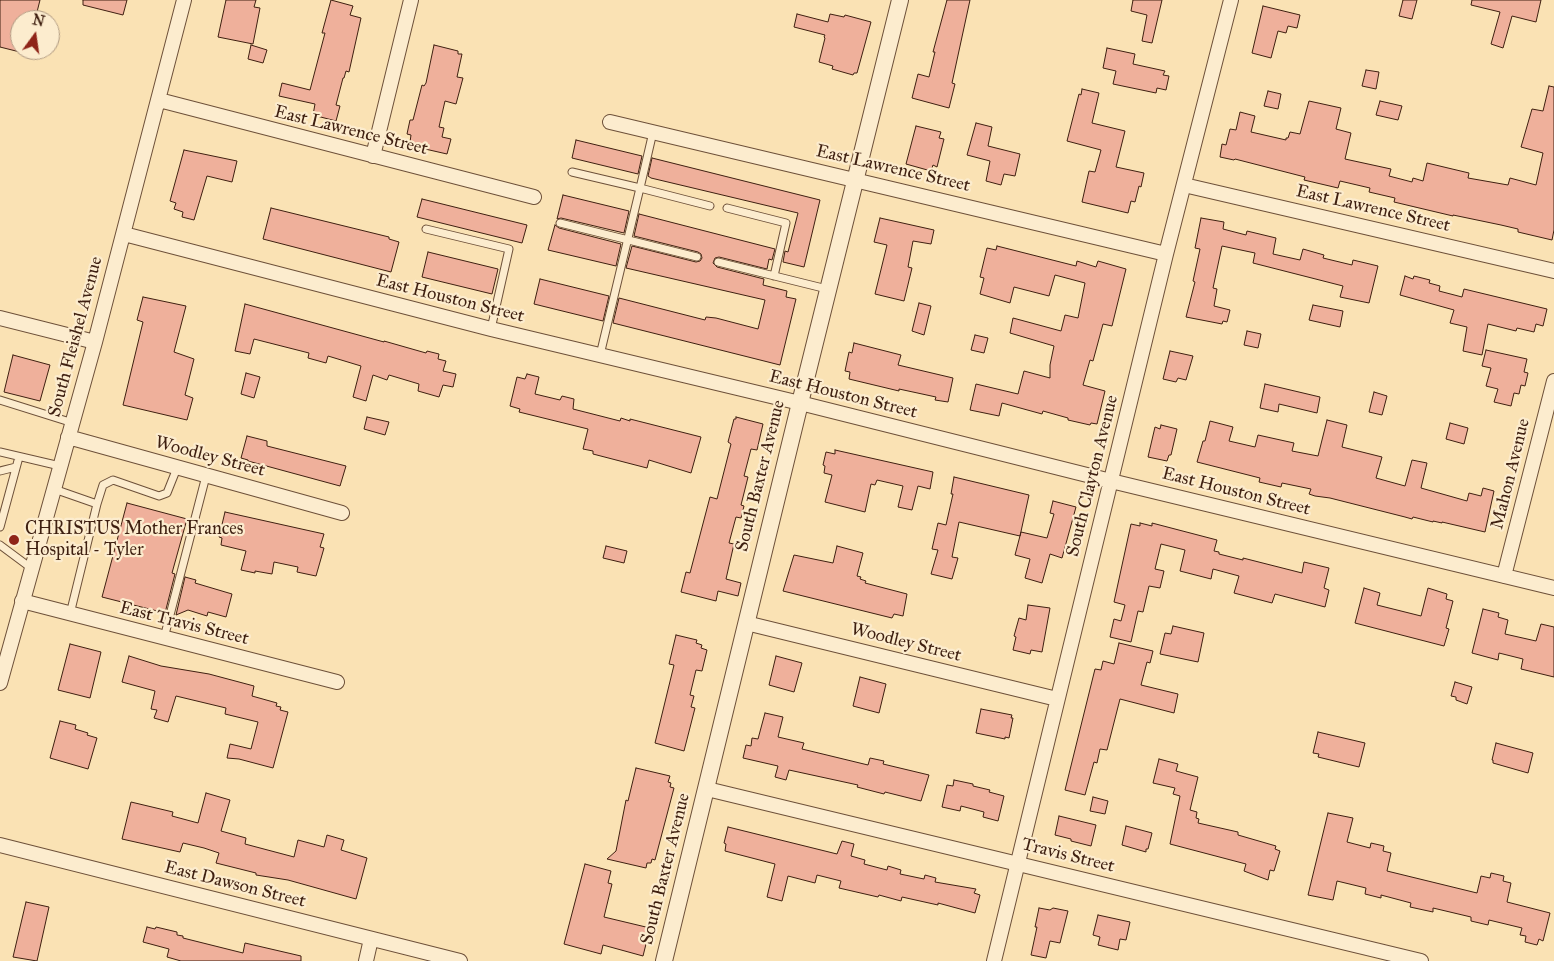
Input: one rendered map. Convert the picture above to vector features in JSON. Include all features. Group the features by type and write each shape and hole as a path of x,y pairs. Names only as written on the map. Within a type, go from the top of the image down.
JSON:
{"street":[{"name":"South Fleishel Avenue","path":"0,683 95,342 184,0"},
{"path":"373,156 411,0"},
{"name":"South Baxter Avenue","path":"664,961 854,180 900,0"},
{"name":"South Clayton Avenue","path":"994,961 1166,254 1231,0"},
{"name":"East Lawrence Street","path":"159,100 534,197"},
{"name":"East Lawrence Street","path":"610,122 1166,254"},
{"name":"East Lawrence Street","path":"1184,184 1554,271"},
{"name":"East Houston Street","path":"124,234 491,330 800,403 1111,481 1554,588"},
{"path":"0,318 95,342"},
{"name":"Mahon Avenue","path":"1504,576 1554,380"},
{"name":"Woodley Street","path":"68,438 342,513"},
{"name":"East Travis Street","path":"22,600 337,682"},
{"name":"Woodley Street","path":"746,623 1057,699"},
{"name":"Travis Street","path":"706,788 1416,960"},
{"name":"East Dawson Street","path":"0,845 372,938 423,956 460,961"},
{"path":"366,961 372,938"}],"lane":[{"path":"600,355 653,132"},
{"path":"572,172 710,206"},
{"path":"727,208 786,223 774,276"},
{"path":"560,222 697,257"},
{"path":"426,229 509,249 491,330"},
{"path":"718,262 828,290"},
{"path":"0,400 72,423"},
{"path":"0,452 60,466"},
{"path":"0,527 19,457"},
{"path":"0,471 16,467"},
{"path":"70,614 103,485 112,480 159,496 167,493 177,468"},
{"path":"164,638 206,476"},
{"path":"54,489 97,504"},
{"path":"0,545 31,568"}],"building":[{"path":"0,0 40,0 38,10 10,10 10,50 0,47"},
{"path":"83,0 127,0 123,15 83,5"},
{"path":"226,0 256,0 254,7 260,8 253,44 218,37"},
{"path":"331,0 353,6 350,15 361,18 349,72 346,71 343,78 336,105 340,106 336,121 313,115 315,104 279,96 282,83 310,90 325,33 322,33"},
{"path":"947,0 970,0 952,83 955,84 949,108 912,98 918,74 929,77 935,52 933,52"},
{"path":"1133,0 1162,0 1152,43 1142,41 1147,15 1131,11"},
{"path":"1403,0 1417,0 1412,19 1399,16"},
{"path":"1472,0 1541,0 1536,22 1512,16 1503,48 1491,44 1500,12 1471,5"},
{"path":"1263,6 1300,15 1297,28 1288,26 1286,33 1278,31 1271,58 1252,53"},
{"path":"797,14 828,22 830,14 844,17 845,15 871,22 857,73 853,75 832,69 833,66 819,62 825,35 794,27"},
{"path":"251,45 267,50 263,63 248,59"},
{"path":"434,45 458,51 458,54 462,54 457,77 463,78 456,104 445,101 439,127 444,128 442,137 451,139 447,154 412,146 413,142 410,142 411,135 407,134 410,120 413,120 422,85 424,86 426,83"},
{"path":"1107,48 1135,54 1133,64 1165,71 1163,75 1169,76 1166,90 1157,88 1156,93 1113,84 1116,71 1103,68"},
{"path":"1366,70 1379,72 1376,89 1362,86"},
{"path":"1549,86 1554,87 1554,230 1552,240 1518,232 1518,229 1394,202 1395,198 1369,192 1370,188 1340,181 1338,188 1304,180 1305,177 1220,157 1222,144 1226,145 1230,129 1236,130 1240,112 1255,116 1251,132 1286,140 1290,132 1300,134 1309,101 1341,108 1336,129 1351,133 1345,159 1391,169 1389,176 1412,182 1413,178 1423,181 1427,163 1469,173 1468,178 1508,185 1510,178 1536,185 1543,153 1521,147 1532,109 1543,111"},
{"path":"1082,89 1099,93 1092,123 1125,131 1116,167 1144,173 1135,202 1131,201 1128,213 1082,202 1089,171 1095,172 1101,150 1067,141"},
{"path":"1268,91 1281,94 1278,109 1264,106"},
{"path":"1380,101 1402,106 1398,120 1376,115"},
{"path":"976,123 992,127 988,146 1020,154 1015,176 1004,174 1001,185 986,181 990,161 967,155"},
{"path":"916,126 941,132 939,138 944,139 937,167 933,165 931,171 906,164"},
{"path":"576,140 642,156 638,174 572,158"},
{"path":"184,150 237,161 232,182 207,176 194,220 182,217 183,212 174,209 176,203 170,201"},
{"path":"652,158 820,200 804,267 783,262 785,251 788,252 798,213 651,178 648,176"},
{"path":"563,195 629,211 624,233 561,218 557,219"},
{"path":"422,199 527,225 522,243 417,217"},
{"path":"271,208 389,237 389,239 399,242 391,272 263,239"},
{"path":"639,214 775,249 772,260 769,259 767,269 719,257 715,258 713,263 717,267 764,279 763,285 787,291 786,297 796,299 780,365 613,323 619,298 705,320 706,317 716,318 758,329 765,300 626,268 632,246 696,262 702,258 698,252 634,236"},
{"path":"880,218 934,230 931,244 913,241 908,267 912,268 904,301 875,294 887,245 874,242"},
{"path":"1201,218 1224,222 1223,229 1246,235 1247,231 1276,238 1273,254 1300,260 1303,249 1324,255 1323,258 1352,265 1353,260 1378,266 1369,303 1340,297 1343,286 1253,263 1255,253 1222,246 1213,288 1217,289 1214,306 1230,310 1227,322 1223,321 1222,324 1186,317 1195,282 1193,281 1200,249 1195,248"},
{"path":"555,225 559,228 621,244 616,266 548,250"},
{"path":"997,246 1076,266 1077,261 1096,267 1098,261 1126,269 1112,326 1103,324 1093,361 1090,360 1083,385 1105,391 1097,424 1091,423 1090,425 1043,411 1042,414 1002,403 999,416 970,410 976,384 1018,394 1024,371 1050,378 1050,365 1054,346 1010,333 1013,318 1061,331 1065,315 1078,318 1085,283 1055,275 1049,296 1014,287 1010,303 980,294 984,278 980,277 987,248 996,250"},
{"path":"428,252 498,269 492,294 422,277"},
{"path":"1405,276 1413,279 1414,276 1430,280 1429,283 1440,286 1439,291 1462,297 1464,289 1547,309 1543,326 1536,324 1534,332 1517,328 1516,331 1488,324 1482,355 1463,351 1467,327 1450,323 1454,310 1400,295"},
{"path":"540,279 609,296 603,321 534,304"},
{"path":"143,297 186,306 174,352 194,359 185,395 193,398 187,420 123,405 143,322 137,320"},
{"path":"919,303 931,306 924,335 912,331"},
{"path":"245,304 426,353 427,351 439,354 438,359 446,361 443,371 456,374 453,387 443,385 439,397 418,391 419,384 389,375 387,380 373,375 366,401 353,397 361,366 328,356 326,363 308,358 309,353 254,339 250,354 235,351"},
{"path":"1313,305 1343,311 1340,327 1309,320"},
{"path":"1247,331 1261,334 1258,348 1244,345"},
{"path":"975,335 988,338 984,353 971,350"},
{"path":"854,343 901,355 898,365 953,378 948,402 935,400 936,397 899,389 899,391 849,379 850,372 845,371 849,352 852,353"},
{"path":"1486,350 1527,359 1524,372 1528,373 1525,386 1521,385 1519,394 1514,393 1511,406 1494,402 1498,389 1486,386 1491,368 1482,366"},
{"path":"1170,351 1193,356 1186,380 1178,378 1176,382 1163,379"},
{"path":"13,355 50,365 40,401 4,392"},
{"path":"246,373 260,377 254,398 241,394"},
{"path":"527,374 539,377 535,394 560,400 562,396 574,399 573,409 620,421 621,418 630,421 630,419 701,437 691,473 649,460 647,468 593,454 593,451 583,449 588,429 519,412 520,409 510,406 517,377 525,379"},
{"path":"1265,384 1320,397 1317,413 1279,404 1278,412 1260,408"},
{"path":"1374,392 1387,396 1382,415 1369,412"},
{"path":"367,417 389,422 385,435 364,429"},
{"path":"736,417 763,424 757,450 751,449 744,476 748,477 741,505 744,506 741,518 736,517 729,543 734,544 726,579 741,583 738,596 718,591 716,601 681,592 686,572 690,573 710,497 717,499 731,444 728,442"},
{"path":"1327,420 1347,425 1342,447 1382,457 1376,478 1405,486 1412,460 1427,463 1421,488 1467,501 1469,493 1481,496 1483,488 1494,491 1485,532 1442,522 1433,522 1413,517 1412,519 1330,498 1315,496 1309,494 1311,489 1282,483 1281,487 1259,482 1260,478 1197,462 1210,421 1233,427 1229,441 1255,447 1258,435 1294,443 1292,451 1318,456"},
{"path":"1450,423 1468,428 1464,444 1446,439"},
{"path":"1161,425 1177,429 1171,455 1169,455 1167,461 1148,457 1155,427 1160,429"},
{"path":"247,436 267,441 267,446 346,466 340,486 241,458"},
{"path":"835,450 933,472 930,489 918,486 912,510 898,507 903,486 877,480 875,485 871,484 865,512 825,502 832,475 824,473 825,466 823,465 826,452 835,454"},
{"path":"954,477 1029,495 1020,536 959,522 952,557 958,558 952,579 931,574 938,550 932,549 938,523 946,525 953,494 951,494"},
{"path":"1053,501 1076,507 1062,558 1050,554 1042,583 1025,578 1030,559 1015,555 1021,532 1047,538 1054,514 1050,513"},
{"path":"127,503 187,519 172,573 175,574 165,613 102,597"},
{"path":"225,512 324,534 320,547 324,548 316,576 297,572 298,567 274,562 272,574 241,570 246,551 221,545 222,538 219,537"},
{"path":"1140,523 1152,526 1152,523 1217,540 1214,551 1243,560 1243,558 1302,573 1304,562 1329,568 1324,588 1329,590 1325,607 1275,594 1272,603 1234,593 1239,576 1213,569 1211,579 1180,571 1185,550 1161,544 1155,569 1164,571 1160,588 1149,586 1143,612 1138,611 1131,642 1110,637 1114,619 1121,621 1125,605 1114,602 1131,524 1140,526"},
{"path":"606,546 627,551 624,563 603,558"},
{"path":"837,546 863,553 857,576 866,581 865,583 907,594 903,616 894,614 892,618 783,591 794,555 833,563"},
{"path":"185,577 196,580 195,583 232,594 226,617 208,612 207,616 188,610 176,615"},
{"path":"1364,588 1380,593 1377,605 1421,616 1428,588 1447,594 1446,599 1453,601 1446,628 1449,629 1444,646 1355,623"},
{"path":"1028,605 1050,608 1042,652 1031,650 1030,654 1013,650 1016,637 1014,636 1019,618 1026,620"},
{"path":"1483,609 1499,613 1498,617 1508,620 1505,634 1536,641 1541,624 1554,627 1554,677 1521,669 1523,659 1499,653 1498,660 1472,653"},
{"path":"1173,626 1204,633 1198,662 1160,654 1165,633 1171,634"},
{"path":"676,635 697,640 696,643 702,645 701,648 707,650 702,671 696,670 690,695 694,696 691,707 695,708 684,751 655,743 674,665 669,664"},
{"path":"1119,643 1153,651 1150,663 1147,662 1141,685 1178,694 1174,713 1120,699 1107,750 1100,749 1097,763 1094,762 1085,795 1065,790 1095,669 1101,670 1103,661 1114,664"},
{"path":"70,644 101,652 90,698 58,690"},
{"path":"129,656 161,666 209,674 254,686 252,696 277,703 276,706 281,707 280,710 288,712 273,768 239,759 227,758 230,744 251,749 258,722 225,714 226,708 176,696 168,722 154,718 157,710 151,709 155,691 122,682"},
{"path":"776,656 802,663 794,692 769,685"},
{"path":"860,677 886,684 879,713 853,706"},
{"path":"1455,682 1472,687 1467,704 1451,696"},
{"path":"981,709 1012,715 1009,738 1005,737 1005,739 976,733"},
{"path":"765,713 783,717 778,737 804,743 802,749 868,765 870,758 884,761 883,764 929,775 921,801 885,792 884,794 857,787 858,785 789,770 786,780 775,777 778,766 743,758 746,745 751,746 752,738 758,739"},
{"path":"60,721 76,725 75,729 97,738 88,769 50,758"},
{"path":"1318,732 1365,743 1359,767 1318,757 1319,754 1313,753"},
{"path":"1496,743 1533,753 1528,773 1493,763"},
{"path":"1159,759 1178,764 1176,771 1198,777 1190,810 1197,812 1196,818 1199,819 1198,823 1238,832 1238,835 1276,846 1275,849 1280,851 1274,871 1270,870 1268,880 1244,871 1246,864 1170,844 1180,796 1173,794 1175,788 1153,783"},
{"path":"636,768 670,776 668,782 671,783 670,787 674,788 655,860 652,859 651,863 647,863 646,868 607,859 616,851 626,800 628,801"},
{"path":"954,780 973,784 973,786 1004,796 998,821 983,817 984,812 961,806 960,811 942,807 947,785 953,786"},
{"path":"206,793 230,800 221,831 246,838 245,844 294,857 298,840 324,847 327,835 344,840 341,850 367,858 356,899 288,880 256,875 256,873 216,863 219,853 204,848 183,843 180,852 122,839 131,802 173,812 172,816 198,823"},
{"path":"1093,797 1108,801 1105,814 1090,811"},
{"path":"1328,813 1353,818 1347,842 1370,848 1371,843 1384,846 1383,851 1391,853 1387,871 1477,893 1481,876 1490,878 1491,873 1504,876 1503,881 1511,883 1507,902 1550,913 1543,941 1539,939 1537,945 1525,942 1526,936 1520,935 1522,928 1489,920 1488,925 1471,921 1471,917 1433,908 1433,912 1410,907 1411,903 1381,895 1381,898 1365,894 1366,888 1337,881 1333,900 1308,895"},
{"path":"1059,816 1096,825 1091,846 1055,835"},
{"path":"1126,826 1152,833 1146,852 1122,845"},
{"path":"728,827 837,854 842,841 854,844 851,856 865,860 864,864 887,870 888,866 901,870 900,874 924,879 925,875 936,878 935,882 976,889 974,893 980,895 975,913 938,903 938,905 902,897 901,901 839,888 841,881 817,875 815,883 788,876 782,901 767,897 775,864 725,851 726,844 724,843"},
{"path":"585,864 611,871 608,883 612,884 604,917 650,928 643,956 603,945 601,954 564,944"},
{"path":"26,902 49,907 37,961 13,957"},
{"path":"1039,908 1068,911 1060,943 1050,941 1046,958 1031,955"},
{"path":"1098,915 1130,922 1126,940 1120,939 1118,950 1098,945 1100,937 1093,935"},
{"path":"147,927 177,932 177,935 183,936 183,938 243,953 245,943 301,956 301,961 181,961 167,957 169,949 143,942"}],"place":[{"name":"CHRISTUS Mother Frances Hospital - Tyler","path":"14,540"}]}
